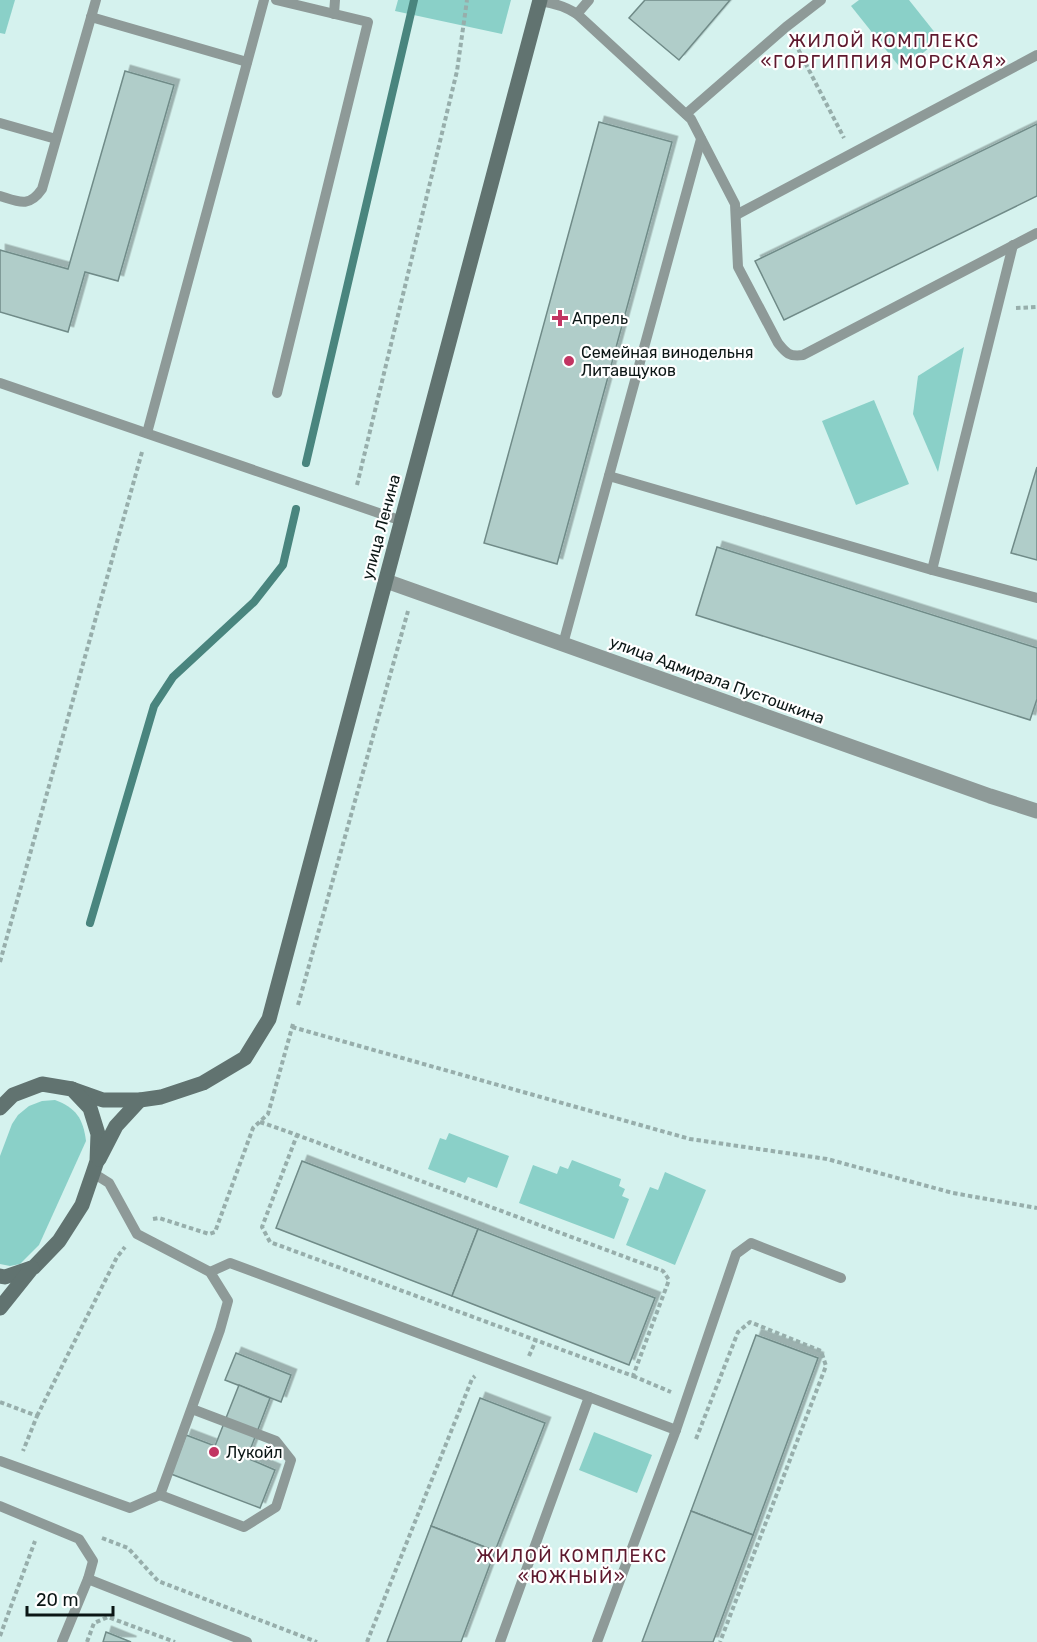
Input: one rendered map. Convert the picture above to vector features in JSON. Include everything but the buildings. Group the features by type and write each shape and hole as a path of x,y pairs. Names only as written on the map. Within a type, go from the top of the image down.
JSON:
{"street":[{"name":"улица Ленина","path":"140,1101 161,1097 202,1083 245,1058 268,1019 540,0"},
{"name":"улица Адмирала Пустошкина","path":"386,581 1037,811"},
{"path":"0,1108 6,1097 42,1084 72,1089 103,1100 140,1101"},
{"path":"72,1089 90,1108 98,1134 95,1167"},
{"path":"0,1308 59,1241 82,1204 95,1167 116,1126 140,1101"},
{"path":"0,1276 5,1277 34,1267"}],"lane":[{"path":"0,196 28,202 36,198 42,189 96,0"},
{"path":"147,434 264,0"},
{"path":"276,0 368,21 277,393"},
{"path":"334,14 335,0"},
{"path":"540,0 558,4 577,14 691,119 735,204 738,267 778,343 786,352 794,356 803,355 1037,233"},
{"path":"577,14 589,0"},
{"path":"686,114 786,27 821,0"},
{"path":"91,17 247,62"},
{"path":"736,214 1037,55"},
{"path":"0,123 56,139"},
{"path":"563,644 701,139"},
{"path":"932,570 1013,245"},
{"path":"0,383 402,521"},
{"path":"609,476 932,570 1037,598"},
{"path":"95,1167 110,1183 137,1234 210,1272 228,1301 220,1330 160,1495"},
{"path":"597,1642 676,1430 736,1254 751,1244 841,1278"},
{"path":"210,1272 230,1263 676,1430"},
{"path":"500,1642 589,1397"},
{"path":"0,1461 130,1508 160,1495 244,1527 276,1507 291,1460 276,1441 192,1409"},
{"path":"0,1506 80,1539 93,1561 62,1642"},
{"path":"88,1579 228,1639 247,1642"}],"path":[{"path":"352,504 457,71 466,0"},
{"path":"786,27 852,153"},
{"path":"0,962 147,434"},
{"path":"292,1027 690,1139 827,1159 953,1193 1037,1208"},
{"path":"260,1122 297,1135 663,1271 669,1280 633,1376 270,1242 262,1227 297,1135"},
{"path":"720,1642 826,1366 821,1352 750,1322 738,1332"},
{"path":"368,1642 472,1379 482,1372"},
{"path":"0,1636 37,1536"},
{"path":"93,1561 102,1538 128,1548 158,1581 317,1642"},
{"path":"87,1642 94,1623 108,1617 175,1642"}],"shaded area":[{"path":"0,0 15,0 5,34 0,33"},
{"path":"398,0 511,0 502,34 395,11"},
{"path":"859,0 909,0 940,39 902,70 851,6"},
{"path":"964,347 938,472 913,414 918,376"},
{"path":"874,400 909,484 856,505 822,421"},
{"path":"55,1100 73,1110 77,1115 83,1126 86,1141 39,1245 20,1264 10,1266 0,1264 0,1156 12,1124 18,1115 29,1106 42,1101"},
{"path":"449,1133 509,1156 497,1188 468,1177 465,1183 428,1169 440,1138 446,1140"},
{"path":"572,1160 621,1179 619,1186 625,1189 622,1196 629,1199 614,1239 519,1203 533,1165 557,1174 560,1166 568,1169"},
{"path":"665,1172 706,1190 675,1265 626,1245 650,1187 658,1190"},
{"path":"594,1432 652,1455 637,1493 579,1470"}],"waterway":[{"path":"306,463 414,0"},
{"path":"90,923 154,706 173,677 254,602 283,565 296,509"}],"place":[{"name":"Апрель","path":"560,318"},
{"name":"Семейная винодельня Литавщуков","path":"569,361"},
{"name":"Лукойл","path":"214,1452"}],"district":[{"name":"ЖИЛОЙ КОМПЛЕКС «ГОРГИППИЯ МОРСКАЯ»","path":"884,51"},
{"name":"ЖИЛОЙ КОМПЛЕКС «ЮЖНЫЙ»","path":"572,1566"}]}
